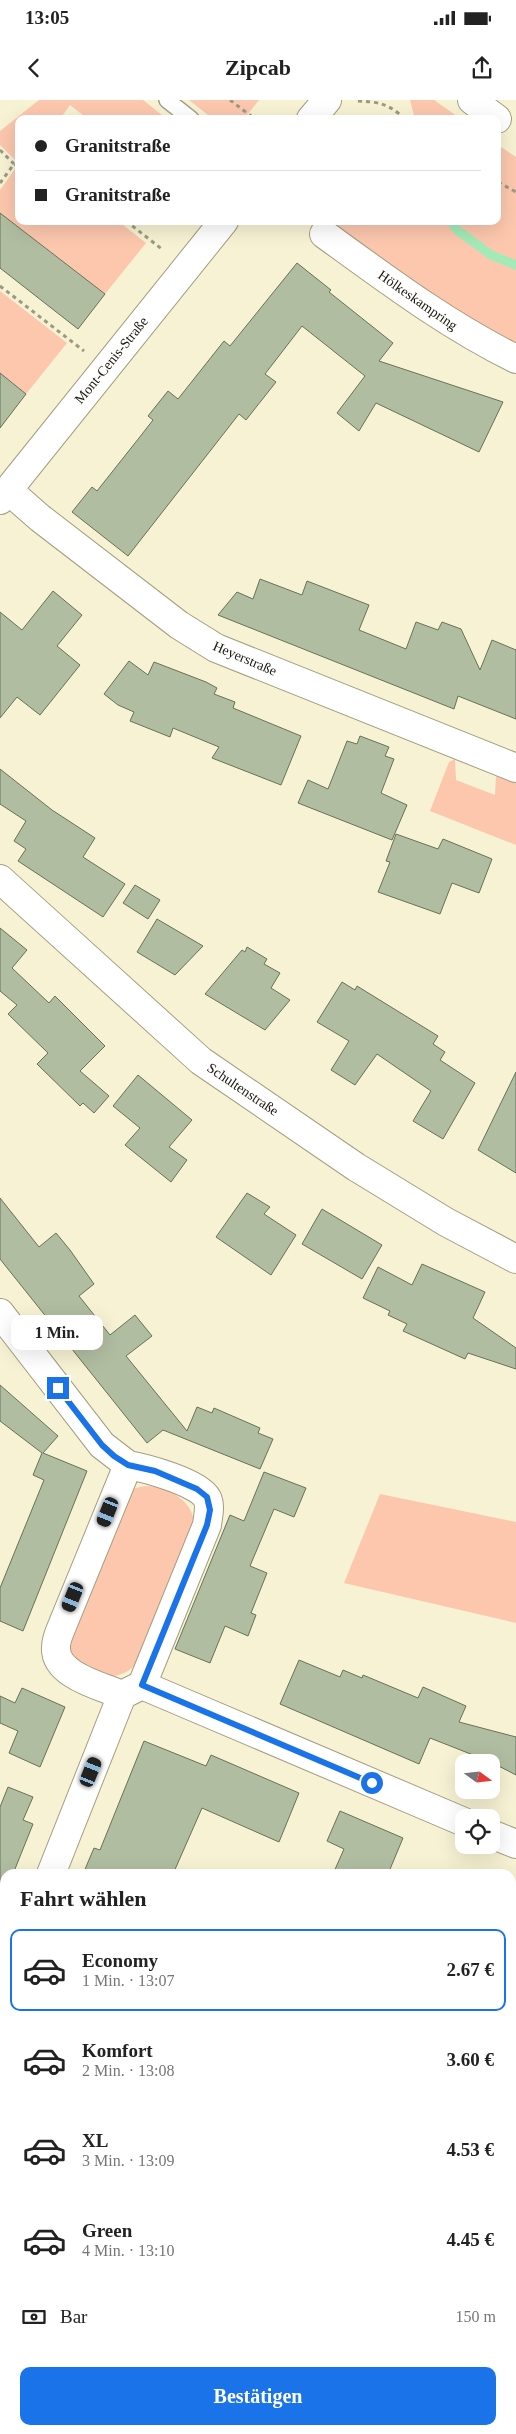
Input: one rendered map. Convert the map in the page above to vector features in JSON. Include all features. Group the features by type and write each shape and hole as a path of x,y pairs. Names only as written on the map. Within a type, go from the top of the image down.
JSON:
{"street":[{"path":"314,115 327,100"},
{"path":"472,100 492,115"},
{"path":"501,122 516,132"},
{"name":"Mont-Cenis-Straße","path":"4,495 221,225"},
{"name":"Hölkeskampring","path":"324,234 435,314 473,338 516,359"},
{"name":"Heyerstraße","path":"4,495 40,518 179,625 216,648 516,768"},
{"name":"Schultenstraße","path":"0,879 201,1061 356,1167 446,1222 516,1259"},
{"path":"0,1313 102,1445 128,1465 155,1471 197,1489 207,1497 210,1510 207,1525 53,1869"},
{"path":"128,1465 60,1631 56,1648 59,1661 68,1672 132,1690 455,1818"},
{"path":"500,1838 516,1844"}],"lane":[{"path":"167,100 186,115"}],"path":[{"path":"230,100 250,115"},
{"path":"358,101 378,102 393,107 402,115"},
{"path":"0,150 14,164 0,183"},
{"path":"501,184 516,192"},
{"path":"131,225 185,268"},
{"path":"0,286 105,368"}],"shaded area":[{"path":"39,100 143,100 162,115 83,115 70,105 63,115 20,115"},
{"path":"189,100 259,100 247,115 208,115"},
{"path":"410,100 434,100 455,115 414,115"},
{"path":"15,119 15,160 0,145 0,131"},
{"path":"501,147 516,157 516,347 494,336 334,228 333,225 501,225"},
{"path":"15,169 15,225 0,213 0,190"},
{"path":"16,225 123,225 146,243 105,294"},
{"path":"0,291 67,343 26,394 0,373"},
{"path":"455,759 456,780 495,795 496,776 516,783 516,845 430,811 449,762"},
{"path":"145,1486 161,1488 183,1500 192,1513 194,1521 139,1661 124,1673 113,1676 100,1675 86,1669 75,1659 71,1646 74,1627 94,1569 128,1495 135,1488"},
{"path":"380,1494 516,1522 516,1623 344,1583"}],"building":[{"path":"0,213 105,294 78,329 0,268"},
{"path":"297,263 331,290 329,292 393,343 379,361 503,402 479,452 376,403 359,431 337,413 365,376 302,326 265,374 276,382 246,420 239,414 128,556 72,512 92,487 97,491 153,420 148,416 168,391 178,399 224,341 230,346"},
{"path":"0,373 26,394 0,428"},
{"path":"260,579 302,595 307,581 369,605 359,630 406,649 416,622 438,630 442,622 461,629 480,670 492,640 516,650 516,719 458,696 454,709 218,615 237,592 253,599"},
{"path":"53,591 82,615 57,646 80,665 40,715 17,697 0,718 0,612 22,630"},
{"path":"129,661 148,675 154,662 206,682 217,688 214,694 235,702 233,708 301,736 281,785 212,758 219,747 173,728 170,737 130,721 134,712 118,705 104,694"},
{"path":"360,736 389,747 385,756 394,759 381,793 407,805 392,840 298,803 308,780 328,789 347,741 357,744"},
{"path":"0,769 52,810 95,838 83,857 125,884 103,917 18,861 26,849 14,841 26,821 0,804"},
{"path":"396,834 438,849 443,839 492,859 479,893 452,883 440,914 378,892 390,862 386,861"},
{"path":"135,885 160,900 148,919 123,903"},
{"path":"157,919 203,946 175,975 137,952"},
{"path":"0,928 27,950 12,968 49,1003 55,996 105,1046 80,1071 109,1096 94,1113 83,1103 80,1106 37,1064 48,1053 8,1014 17,1005 0,991"},
{"path":"247,947 267,959 264,964 280,973 271,988 290,1000 265,1030 205,994 242,950 245,952"},
{"path":"342,982 355,990 357,986 438,1036 433,1044 445,1052 440,1060 475,1083 443,1139 413,1121 431,1091 377,1054 355,1085 331,1070 349,1041 317,1022"},
{"path":"516,1072 516,1173 478,1150"},
{"path":"138,1075 192,1120 169,1147 187,1160 171,1182 125,1145 140,1128 113,1106"},
{"path":"247,1193 270,1207 264,1214 296,1235 271,1275 216,1237"},
{"path":"0,1198 39,1247 56,1233 70,1250 94,1284 79,1296 110,1335 135,1315 152,1336 126,1356 187,1431 197,1407 212,1413 214,1408 260,1428 258,1433 273,1439 260,1469 163,1430 147,1443 0,1259"},
{"path":"322,1209 382,1245 362,1279 302,1244"},
{"path":"422,1264 485,1292 473,1318 516,1348 516,1369 468,1353 465,1359 403,1331 407,1324 388,1315 390,1311 363,1298 378,1267 412,1285"},
{"path":"0,1385 58,1436 43,1453 87,1471 23,1631 0,1621 0,1588 44,1480 33,1475 42,1453 0,1421"},
{"path":"264,1472 306,1488 294,1517 274,1509 250,1566 267,1573 251,1613 256,1615 248,1636 225,1626 210,1663 175,1649 230,1515 244,1521"},
{"path":"299,1660 340,1677 343,1670 362,1678 363,1675 418,1698 423,1687 466,1706 459,1722 516,1737 516,1775 500,1767 500,1754 471,1754 430,1738 419,1764 280,1704"},
{"path":"22,1688 65,1707 40,1767 9,1753 18,1731 0,1723 0,1696 15,1703"},
{"path":"144,1741 206,1766 211,1755 299,1793 279,1842 202,1808 175,1869 85,1869 94,1848 100,1850"},
{"path":"8,1787 33,1797 23,1820 33,1824 15,1869 0,1869 0,1807"},
{"path":"340,1811 403,1838 390,1869 335,1869 344,1849 327,1841"}],"waterway":[{"path":"454,225 457,230 491,255 516,265"}],"route":[{"path":"58,1388 102,1445 114,1456 128,1465 155,1471 197,1489 207,1497 210,1510 207,1525 142,1685 372,1783"}]}
